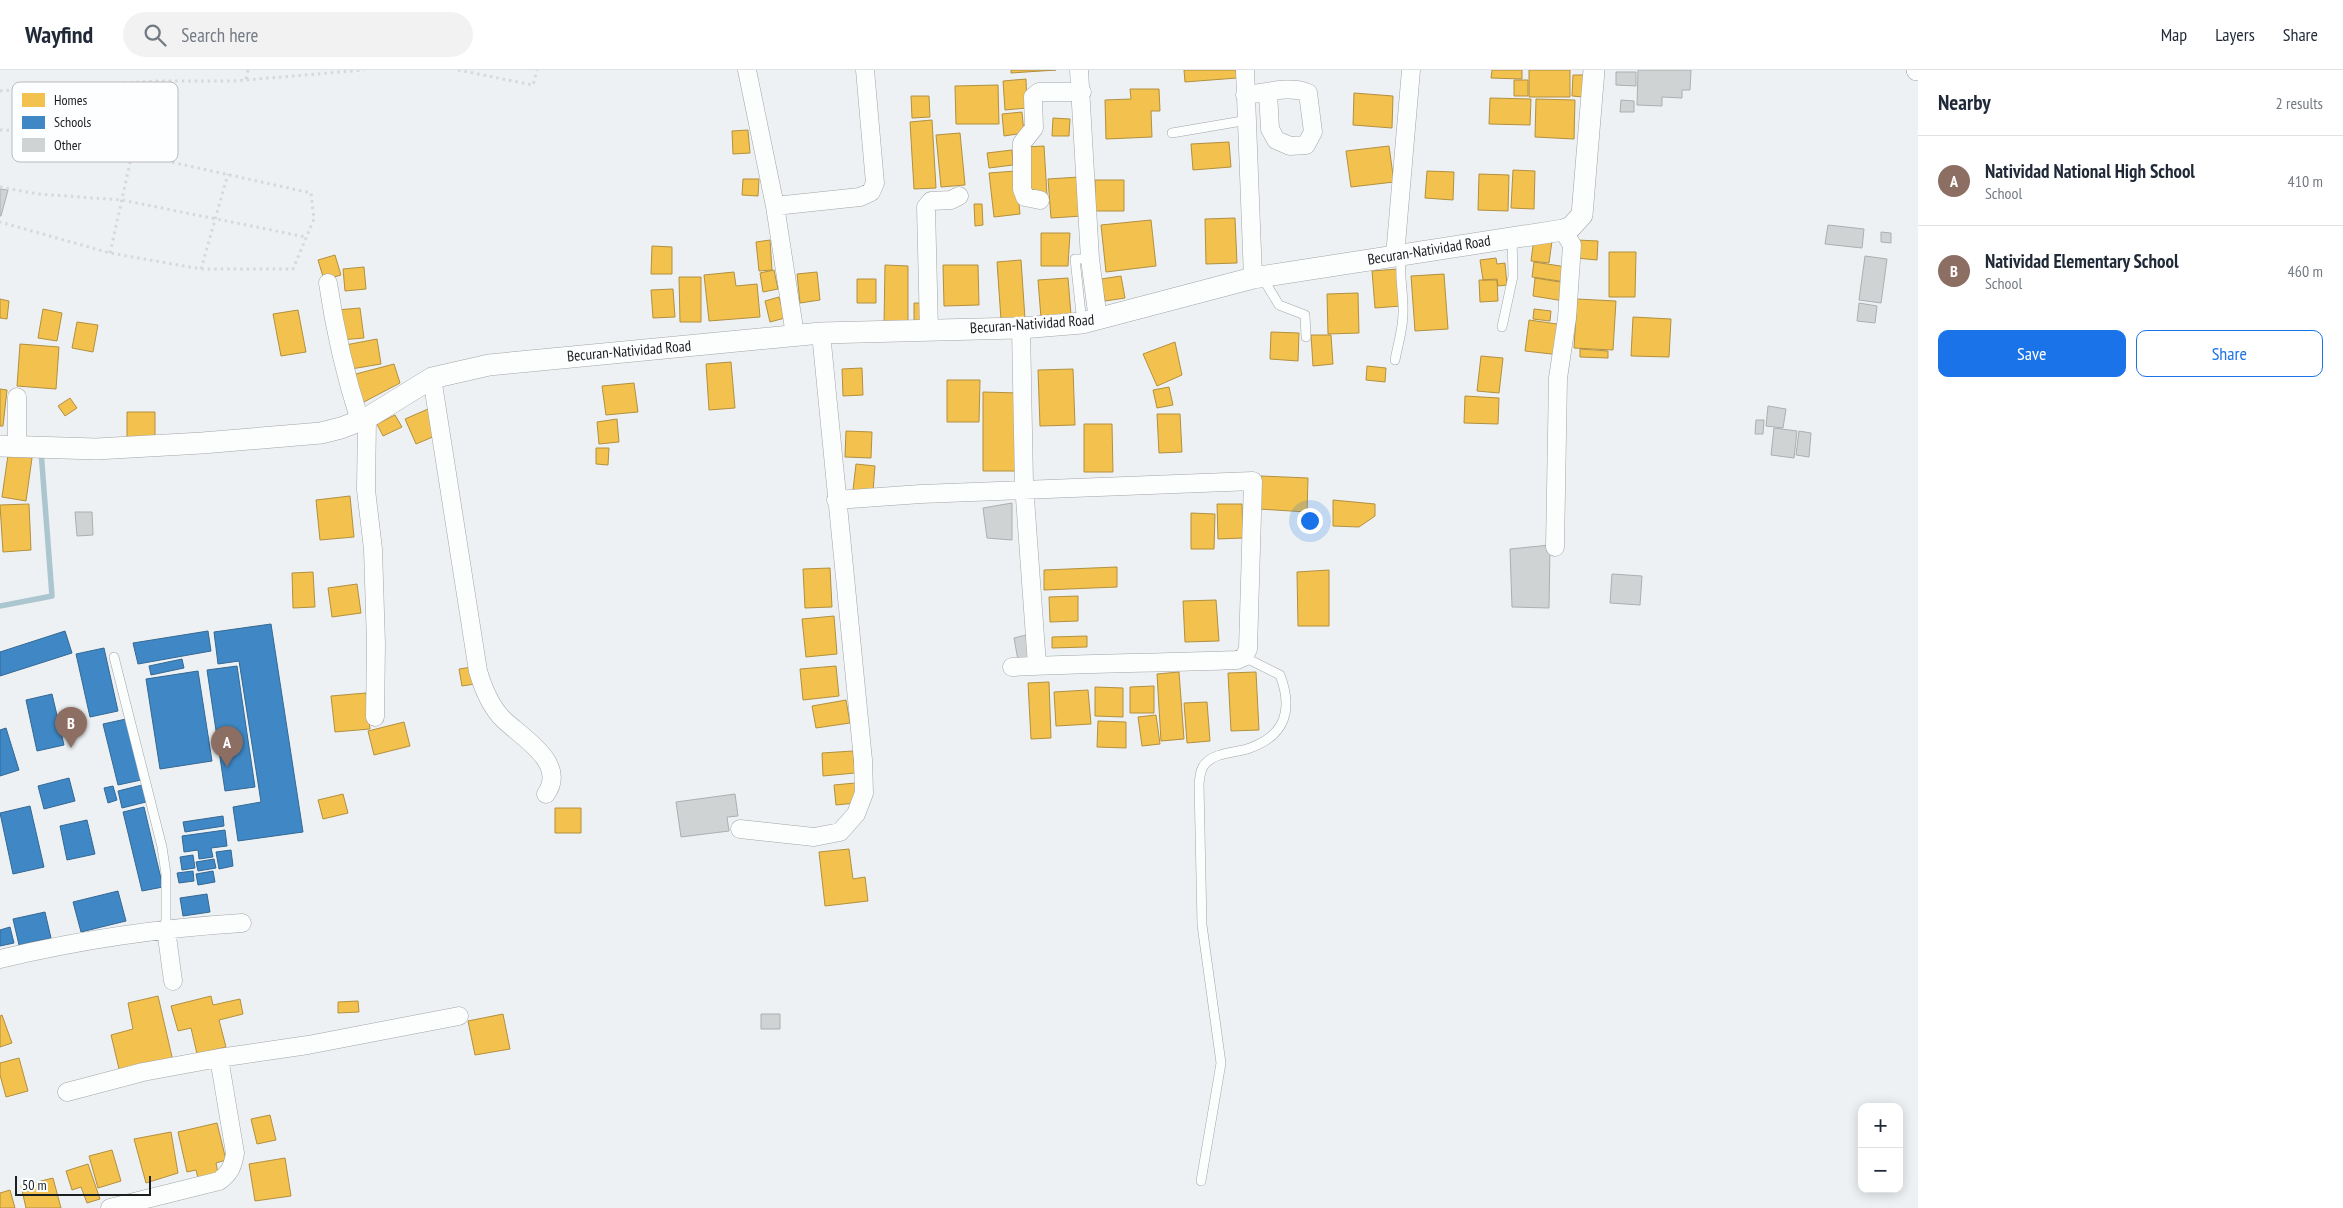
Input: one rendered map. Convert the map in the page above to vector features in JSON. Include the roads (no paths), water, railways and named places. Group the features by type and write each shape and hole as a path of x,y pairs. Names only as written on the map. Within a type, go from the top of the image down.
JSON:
{"street":[{"path":"747,70 775,206 795,335"},
{"path":"775,206 860,197 870,192 874,183 865,70"},
{"path":"1079,70 1082,92 1090,259 1090,322"},
{"path":"1245,70 1245,95 1258,278"},
{"path":"1399,255 1411,70"},
{"path":"1554,547 1558,378 1567,318 1572,245 1563,230 1571,226 1582,215 1594,70"},
{"path":"1040,200 1025,197 1022,188 1022,143 1034,128 1033,97 1039,92 1082,92"},
{"path":"1245,95 1268,92"},
{"path":"928,330 926,207 931,201 951,200 959,196"},
{"name":"Becuran-Natividad Road","path":"9,447 96,449 202,444 322,433 363,420 432,378 489,364 821,333 1021,328 1090,322 1258,278 1563,230"},
{"path":"328,283 335,332 350,394 363,420 366,490 373,549 376,644 375,717"},
{"path":"1021,328 1024,489 1037,664"},
{"path":"740,829 814,837 840,832 856,814 864,793 863,760 821,333"},
{"path":"432,378 478,671 483,687 502,719 537,747 547,765 553,779 551,787 546,794"},
{"path":"9,447 17,397"},
{"path":"836,500 1024,489 1253,481 1248,649 1244,658 1237,660 1125,664 1037,664 1012,668"},
{"path":"0,960 30,952 166,929 242,923"},
{"path":"166,929 173,981"},
{"path":"67,1092 143,1072 459,1016"},
{"path":"110,1208 219,1181 228,1174 233,1167 235,1153 219,1058"}],"lane":[{"path":"1172,133 1248,120"},
{"path":"1502,328 1513,276 1512,237"},
{"path":"1395,360 1403,321 1399,255"},
{"path":"1258,278 1279,305 1305,314 1306,338"},
{"path":"114,657 162,847 166,874 166,929"},
{"path":"1201,1181 1221,1063 1202,925 1199,814 1201,771 1206,762 1215,757 1250,748 1270,738 1283,726 1286,692 1280,675 1244,658"}],"waterway":[{"path":"0,606 52,596 41,451"}],"place":[{"name":"Natividad Elementary School","path":"71,748"},
{"name":"Natividad National High School","path":"227,767"}]}
